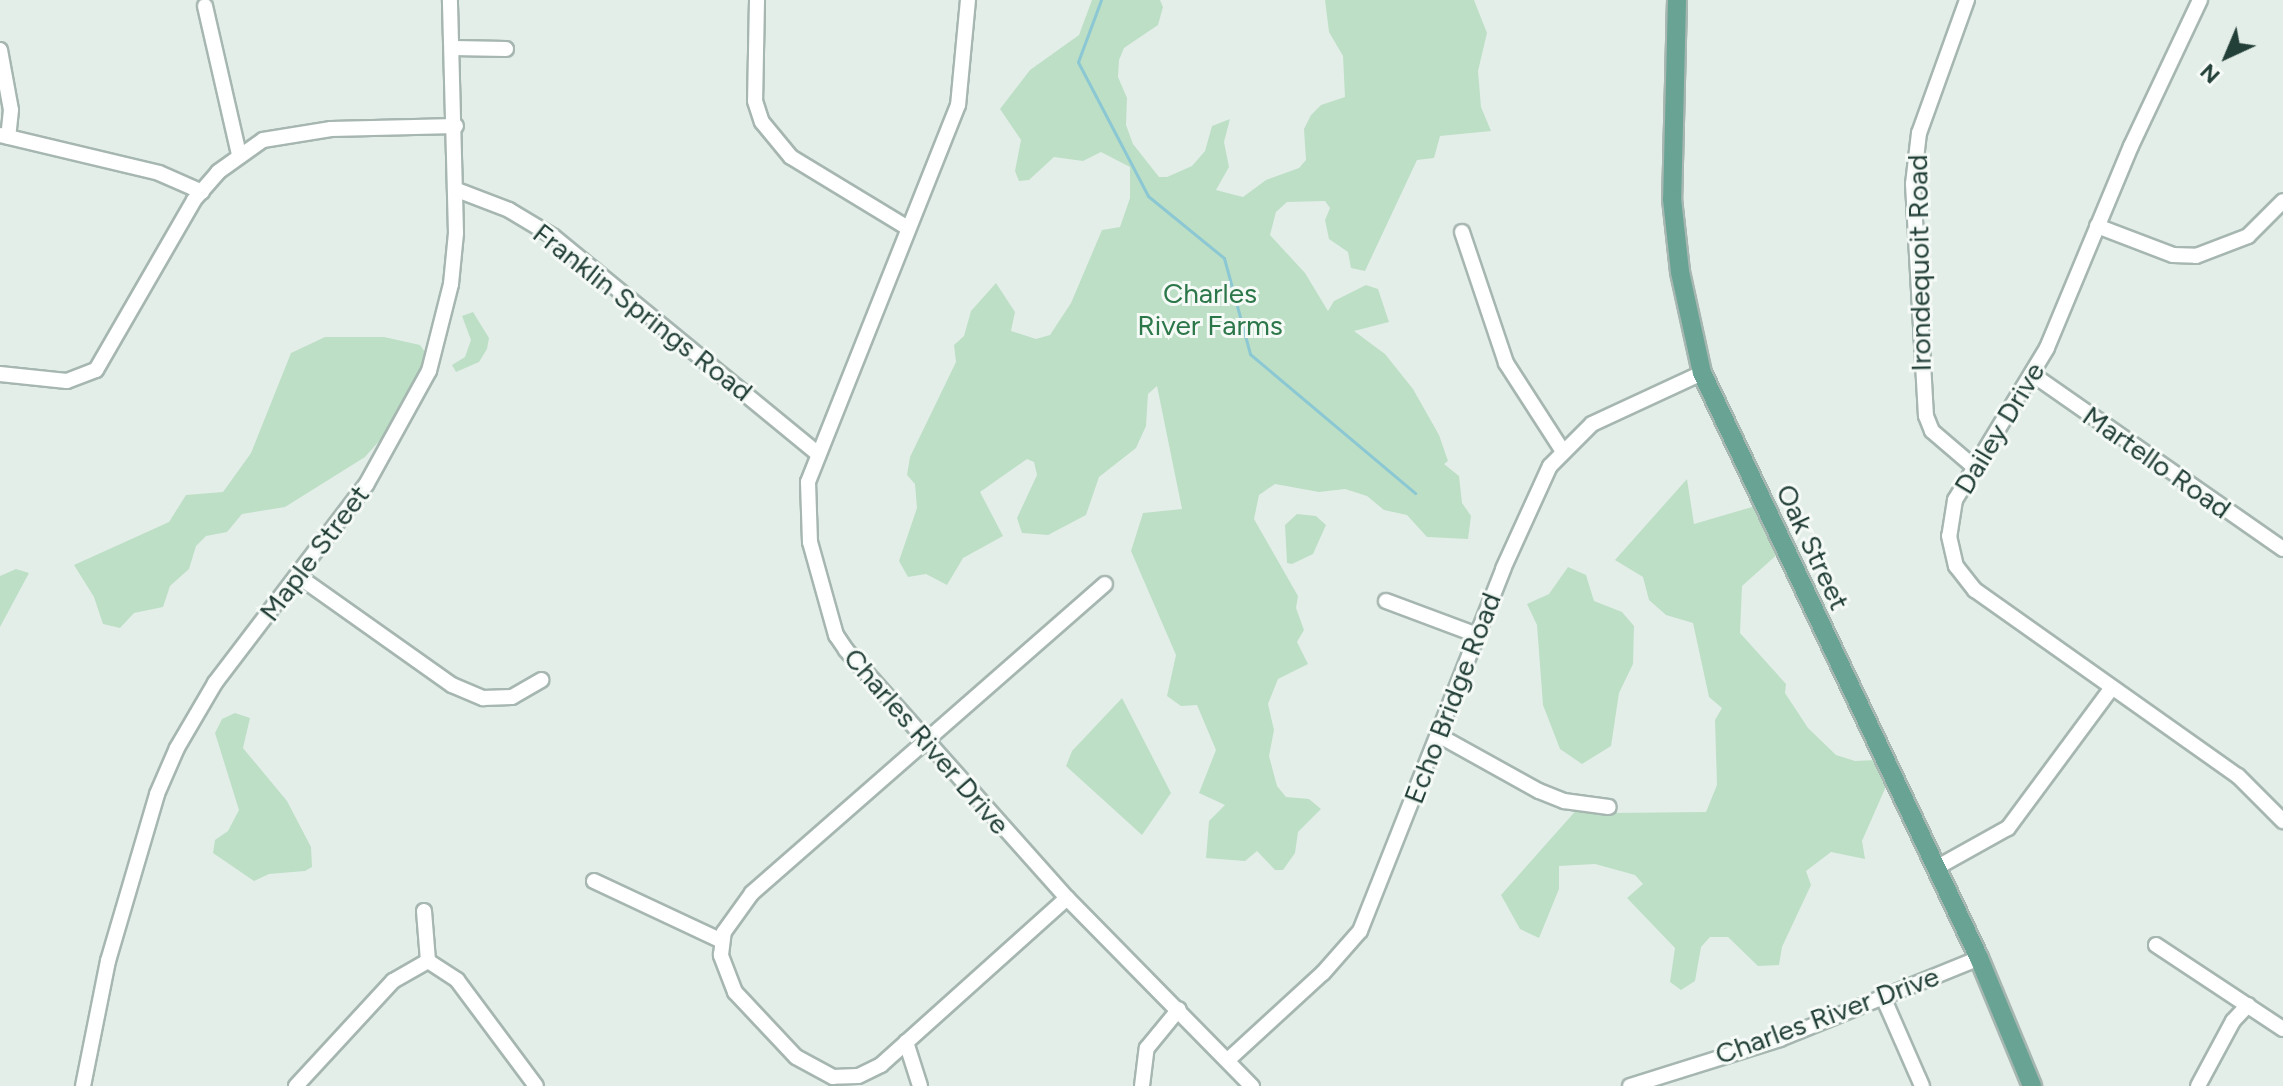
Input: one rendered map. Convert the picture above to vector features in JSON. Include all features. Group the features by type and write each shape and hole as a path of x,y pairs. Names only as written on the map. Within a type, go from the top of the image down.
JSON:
{"main road":[{"name":"Oak Street","path":"1677,0 1672,199 1680,272 1702,373 1979,958 2032,1086"}],"street":[{"name":"Maple Street","path":"83,1086 108,961 157,794 192,718 366,485 429,371 451,284 457,190 450,0"},
{"path":"757,0 755,101 762,122 791,157 908,228"},
{"name":"Charles River Drive","path":"968,0 958,105 818,454 805,496 806,515 836,635 925,740 1067,898 1229,1059 1252,1086"},
{"name":"Irondequoit Road","path":"1967,0 1919,133 1913,184 1926,416 1932,431 1974,467"},
{"name":"Dailey Drive","path":"2200,0 2032,374 1974,467 1951,514 1949,536 1956,566 1975,590 2238,776 2283,821"},
{"path":"205,6 239,154"},
{"path":"453,48 506,49"},
{"path":"0,50 11,110 4,136 159,173 202,192"},
{"path":"0,374 67,381 96,370 202,192 239,154 279,135 456,126"},
{"name":"Franklin Springs Road","path":"457,190 509,210 554,237 818,454"},
{"path":"2097,226 2163,252 2196,256 2248,236 2283,201"},
{"path":"1462,232 1506,363 1562,450"},
{"name":"Echo Bridge Road","path":"1229,1059 1323,973 1360,931 1539,484 1562,450 1619,409 1702,373"},
{"name":"Martello Road","path":"2032,374 2283,549"},
{"path":"298,576 452,685 483,698 512,697 541,680"},
{"path":"1067,898 906,1042 858,1076 833,1077 807,1066 735,992 721,955 722,941 737,909 752,893 1105,584"},
{"path":"1386,601 1477,635"},
{"path":"1936,868 2014,822 2111,689"},
{"path":"1438,735 1539,791 1564,801 1609,807"},
{"path":"594,881 722,941"},
{"path":"424,911 428,961"},
{"path":"2156,945 2283,1029"},
{"name":"Charles River Drive","path":"1630,1086 1780,1039 1979,958"},
{"path":"296,1086 393,981 428,961"},
{"path":"428,961 457,980 536,1086"},
{"path":"1883,997 1922,1086"},
{"path":"2198,1086 2233,1021 2248,1005"},
{"path":"1142,1086 1147,1048 1179,1009"},
{"path":"906,1042 920,1086"}],"green space":[{"name":"Charles River Farms","path":"1092,0 1160,0 1163,7 1158,25 1124,48 1119,60 1118,77 1127,98 1126,125 1133,144 1159,177 1167,177 1192,166 1205,151 1212,126 1230,119 1224,142 1229,167 1216,190 1243,197 1266,180 1299,168 1306,160 1304,129 1311,115 1321,105 1345,97 1343,56 1329,32 1325,0 1474,0 1487,33 1478,71 1481,107 1491,131 1440,136 1434,158 1417,160 1365,271 1351,268 1348,252 1329,239 1325,220 1330,208 1325,201 1287,202 1276,212 1270,235 1305,273 1328,311 1334,301 1366,285 1378,289 1389,322 1354,331 1385,354 1413,389 1439,435 1448,461 1444,464 1459,476 1462,503 1471,516 1468,539 1427,537 1407,515 1384,510 1367,496 1345,489 1319,492 1275,484 1259,495 1254,519 1298,596 1296,608 1304,630 1297,642 1308,664 1278,679 1268,704 1274,730 1269,756 1277,786 1286,797 1309,799 1321,809 1298,832 1295,853 1283,870 1275,870 1257,851 1245,861 1206,858 1209,821 1225,805 1199,793 1216,750 1197,705 1181,706 1167,696 1176,655 1131,551 1143,513 1182,509 1157,386 1148,394 1146,426 1136,448 1099,477 1086,515 1048,535 1022,533 1017,518 1037,475 1034,462 1027,459 980,492 1003,536 963,558 947,585 926,574 908,577 899,561 917,508 915,484 907,475 910,457 956,362 954,345 964,336 971,311 996,283 1015,312 1011,331 1036,339 1050,335 1071,303 1102,230 1120,227 1130,198 1130,167 1101,152 1083,161 1054,157 1029,180 1019,181 1015,171 1021,140 1000,109 1030,70 1079,35"},
{"path":"473,312 489,338 487,349 479,362 456,372 452,365 465,357 471,340 462,316"},
{"path":"325,337 384,337 420,345 427,355 403,414 365,457 285,507 242,514 227,532 206,536 196,546 189,569 170,586 163,607 134,613 120,628 103,624 94,597 74,565 169,522 186,495 223,492 251,453 291,353"},
{"path":"1687,479 1694,524 1769,502 1791,542 1742,586 1740,633 1786,684 1785,693 1808,728 1836,755 1855,761 1898,759 1862,841 1865,859 1831,852 1806,871 1811,885 1782,947 1779,965 1758,966 1728,937 1710,937 1701,947 1695,981 1681,990 1670,982 1675,948 1627,898 1643,884 1635,875 1595,864 1559,866 1559,889 1539,938 1520,929 1501,895 1587,798 1609,813 1706,812 1717,785 1715,720 1722,708 1709,697 1693,623 1666,615 1649,600 1643,577 1615,560"},
{"path":"1297,514 1316,516 1326,525 1313,554 1292,564 1287,563 1285,525"},
{"path":"1568,567 1586,575 1594,601 1622,612 1634,626 1633,664 1619,693 1611,746 1582,764 1560,749 1543,705 1537,625 1527,604 1549,594"},
{"path":"16,569 29,573 0,627 0,576"},
{"path":"1122,698 1171,793 1142,835 1066,766 1072,751"},
{"path":"235,713 250,718 243,748 287,801 311,847 312,867 305,871 269,874 254,881 213,853 215,840 228,831 239,810 215,733 222,719"}],"waterway":[{"path":"1101,0 1078,62 1148,196 1224,258 1250,354 1415,493"}]}
